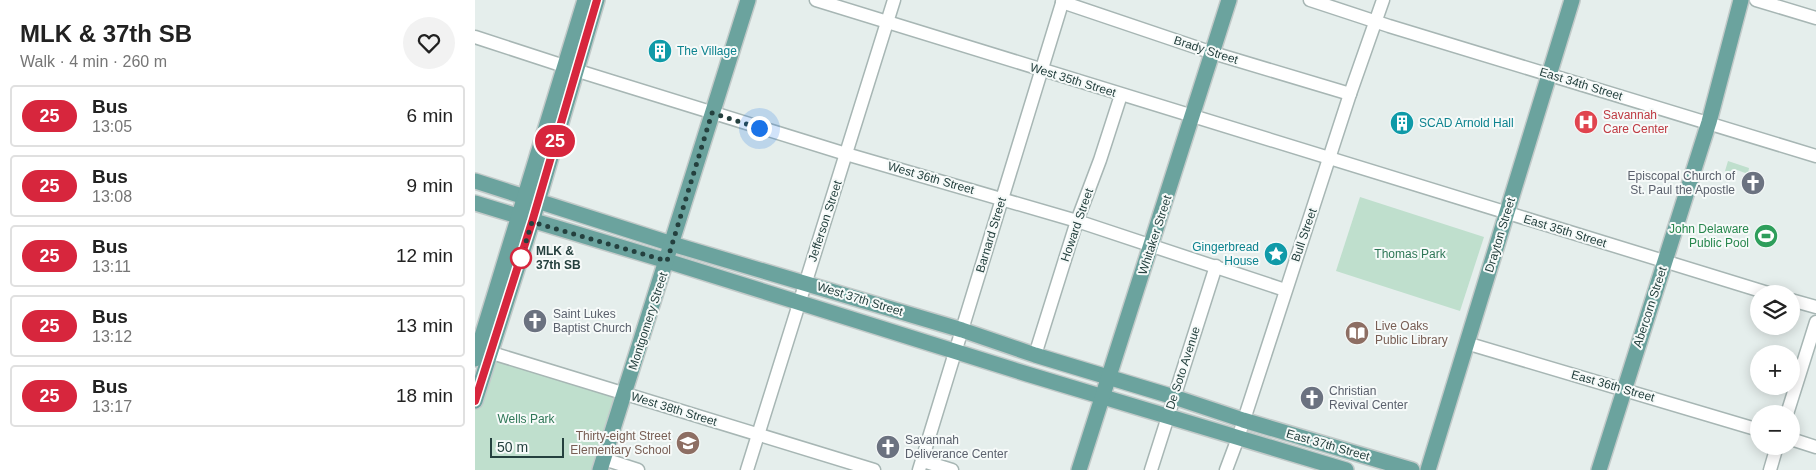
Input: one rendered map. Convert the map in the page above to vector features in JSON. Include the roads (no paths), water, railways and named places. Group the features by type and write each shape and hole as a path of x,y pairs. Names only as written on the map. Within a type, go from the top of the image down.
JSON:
{"main road":[{"path":"475,401 480,352 526,220 570,68 585,0"},
{"path":"570,68 597,0"},
{"name":"Montgomery Street","path":"602,465 748,0"},
{"name":"Whitaker Street","path":"1079,470 1229,0"},
{"name":"Drayton Street","path":"1428,470 1573,0"},
{"name":"Abercorn Street","path":"1599,470 1709,122 1741,0"},
{"name":"West 37th Street","path":"475,181 672,244 962,330 1035,355 1243,420"},
{"name":"West 37th Street","path":"475,203 1103,397 1168,415 1237,438"},
{"name":"East 37th Street","path":"1243,420 1412,470"},
{"name":"East 37th Street","path":"1237,438 1345,470"}],"street":[{"name":"West 35th Street","path":"816,0 1330,158"},
{"name":"Jefferson Street","path":"747,470 894,0"},
{"name":"East 34th Street","path":"1310,0 1816,156"},
{"name":"Bull Street","path":"1226,470 1350,94 1383,0"},
{"path":"1756,0 1816,18"},
{"name":"Brady Street","path":"1063,1 1213,53 1350,94"},
{"name":"Barnard Street","path":"921,465 1063,1"},
{"name":"West 36th Street","path":"475,37 846,154 1077,221 1285,290"},
{"name":"Howard Street","path":"1035,355 1077,221 1100,160 1121,95"},
{"name":"East 35th Street","path":"1330,158 1750,287"},
{"name":"De Soto Avenue","path":"1151,470 1216,266"},
{"path":"1800,303 1816,307"},
{"path":"1790,405 1816,322"},
{"name":"East 36th Street","path":"1466,343 1750,427"},
{"name":"West 38th Street","path":"480,352 625,393 874,470"},
{"path":"1800,442 1816,447"},
{"path":"1770,470 1774,455"},
{"path":"602,465 638,470"},
{"path":"921,465 952,470"}],"water":[{"name":"John Delaware Public Pool","path":"1757,228 1778,234 1775,245 1754,238"}],"place":[{"name":"The Village","path":"660,51"},
{"name":"Savannah Care Center","path":"1586,122"},
{"name":"SCAD Arnold Hall","path":"1402,123"},
{"name":"Episcopal Church of St. Paul the Apostle","path":"1753,183"},
{"name":"John Delaware Public Pool","path":"1766,236"},
{"name":"Gingerbread House","path":"1276,254"},
{"name":"MLK & 37th SB","path":"521,258"},
{"name":"Saint Lukes Baptist Church","path":"535,321"},
{"name":"Live Oaks Public Library","path":"1357,333"},
{"name":"Christian Revival Center","path":"1312,398"},
{"name":"Thirty-eight Street Elementary School","path":"688,443"},
{"name":"Savannah Deliverance Center","path":"888,447"}],"park label":[{"name":"Thomas Park","path":"1410,254"},
{"name":"Wells Park","path":"526,419"}]}
